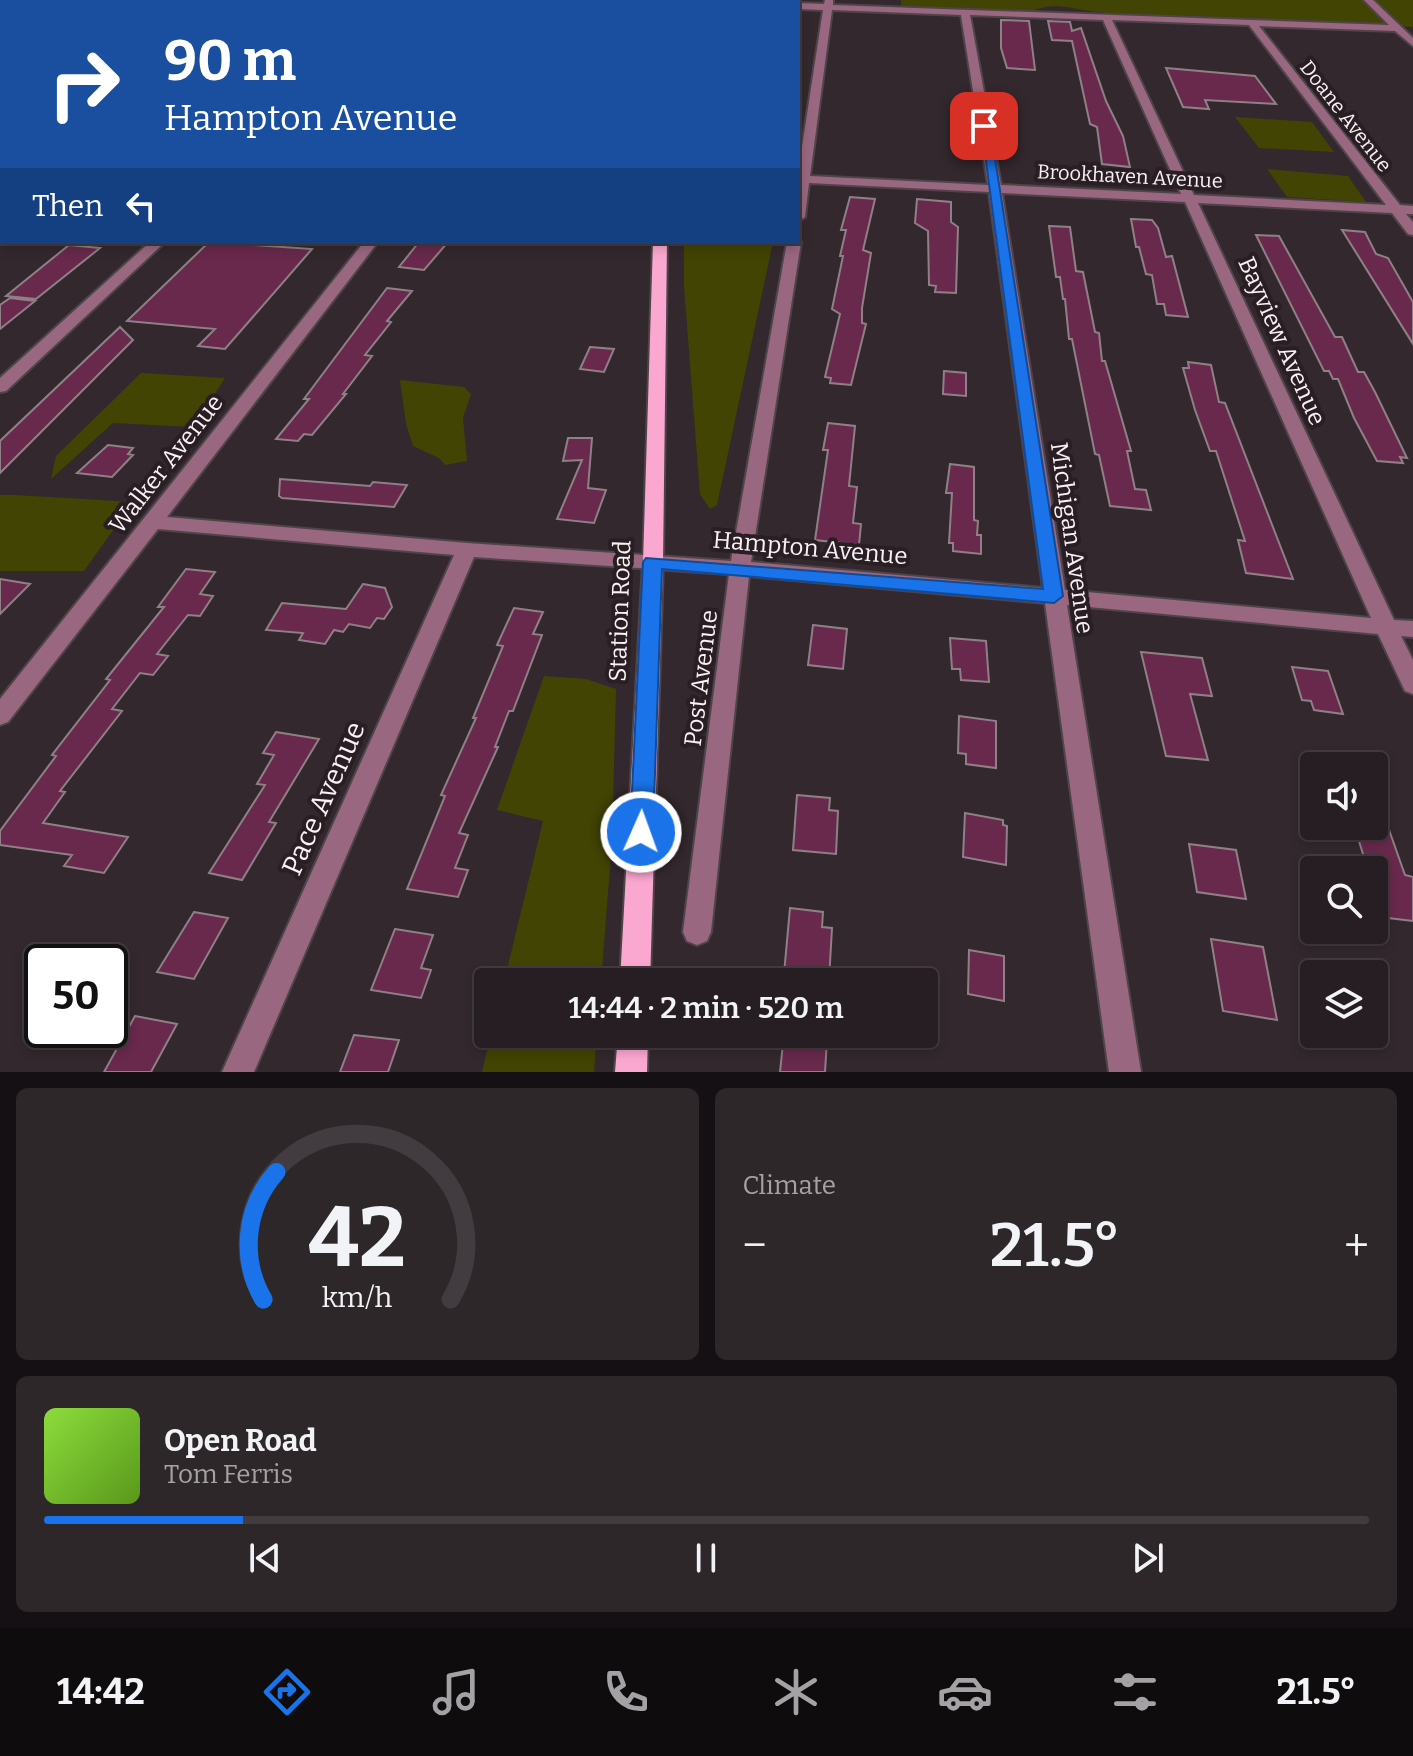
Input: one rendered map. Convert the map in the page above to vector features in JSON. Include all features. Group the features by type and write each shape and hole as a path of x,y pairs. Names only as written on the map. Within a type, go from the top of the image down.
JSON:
{"main road":[{"name":"Station Road","path":"636,968 653,562 660,244"},
{"path":"631,1072 632,1048"}],"street":[{"path":"1368,0 1413,43"},
{"path":"800,6 829,3 1396,28"},
{"path":"801,179 829,3"},
{"name":"Michigan Avenue","path":"965,11 995,189 1125,1072"},
{"name":"Bayview Avenue","path":"1106,17 1413,685"},
{"name":"Doane Avenue","path":"1252,23 1413,231"},
{"name":"Brookhaven Avenue","path":"801,179 1413,210"},
{"path":"0,387 156,244"},
{"name":"Walker Avenue","path":"0,716 369,244"},
{"name":"Post Avenue","path":"697,932 740,568 794,244"},
{"name":"Hampton Avenue","path":"153,522 467,550 740,568 1413,629"},
{"name":"Pace Avenue","path":"238,1072 467,550"}],"shaded area":[{"path":"901,0 1413,0 1413,27 1105,15 1103,12 1059,6 1031,11 901,12"},
{"path":"1235,117 1312,122 1334,152 1259,148"},
{"path":"1267,169 1348,176 1366,202 1287,197"},
{"path":"684,244 773,244 717,505 710,509 700,494 684,286"},
{"path":"141,373 225,378 194,427 113,423 51,479 56,456"},
{"path":"400,380 464,387 471,394 463,418 467,461 445,465 439,458 413,446 406,424"},
{"path":"0,495 133,502 84,571 0,571"},
{"path":"544,676 586,679 616,689 612,842 602,968 507,968 543,821 497,810"},
{"path":"488,1048 596,1048 594,1072 482,1072"}],"building":[{"path":"1001,20 1029,21 1035,70 1007,68 1001,48"},
{"path":"1048,21 1070,22 1072,31 1081,28 1106,101 1123,136 1130,167 1102,164 1097,127 1090,124 1072,41 1052,40"},
{"path":"1166,68 1255,76 1276,104 1205,100 1209,109 1183,107"},
{"path":"850,197 875,199 863,250 871,253 862,308 862,323 866,324 851,385 830,383 831,378 825,377 840,314 832,309 846,230 841,230"},
{"path":"917,199 951,202 951,222 958,227 956,293 935,292 936,286 929,285 928,231 915,223"},
{"path":"1131,219 1152,220 1158,228 1166,257 1172,256 1188,317 1166,315 1164,304 1157,304 1152,275 1146,274 1139,247 1136,247"},
{"path":"1049,226 1070,227 1076,271 1083,272 1095,332 1099,333 1102,361 1105,361 1131,451 1127,451 1135,489 1146,490 1151,510 1110,506 1099,455 1095,454 1072,339 1069,339 1065,299 1060,277 1056,277"},
{"path":"1342,230 1365,232 1376,254 1388,258 1413,302 1413,344"},
{"path":"1256,235 1279,236 1335,337 1342,337 1358,372 1364,372 1375,392 1407,458 1400,457 1403,463 1377,461 1338,379 1333,379 1329,371 1324,371"},
{"path":"207,244 312,249 225,349 198,346 215,329 127,321"},
{"path":"417,244 446,244 424,270 399,267"},
{"path":"69,245 100,248 36,299 6,296"},
{"path":"387,288 412,291 365,355 372,356 343,394 346,394 312,435 304,434 298,441 276,439 309,399 304,399"},
{"path":"10,298 35,301 0,329 0,305"},
{"path":"120,327 133,340 0,473 0,441"},
{"path":"590,347 614,349 604,372 580,369"},
{"path":"1188,362 1211,365 1219,402 1225,403 1293,579 1246,573 1238,540 1245,541 1216,451 1210,451 1195,410 1183,368 1189,368"},
{"path":"944,371 966,373 966,396 943,394"},
{"path":"828,423 855,426 849,486 857,487 853,523 861,524 859,545 815,540 828,450 823,450"},
{"path":"568,438 592,438 588,488 606,490 594,523 557,519 582,460 563,461"},
{"path":"108,445 133,448 128,454 133,455 112,477 77,473"},
{"path":"950,464 974,467 974,520 978,521 977,535 981,535 981,554 953,551 953,543 949,543 952,493 946,493"},
{"path":"280,479 370,486 373,482 407,485 394,507 282,498 279,496"},
{"path":"186,569 215,572 200,594 213,596 200,616 188,615 157,654 168,656 153,675 140,673 112,709 122,711 60,791 65,792 43,823 128,837 104,873 64,866 72,855 0,845 0,831 56,756 52,755 110,680 106,679 164,607 158,607"},
{"path":"0,579 30,584 0,614"},
{"path":"363,584 385,588 392,607 384,619 377,618 370,628 349,624 343,632 334,630 325,644 299,640 303,633 266,630 282,603 346,609"},
{"path":"514,608 543,612 533,634 542,635 513,711 509,711 495,747 498,747 459,833 468,835 455,868 468,870 458,897 407,889 445,796 441,795 476,718 473,718 503,646 497,645"},
{"path":"813,625 847,629 843,669 808,665"},
{"path":"950,638 986,641 989,682 961,680 960,669 952,669"},
{"path":"1141,652 1202,658 1212,696 1190,694 1208,760 1166,756"},
{"path":"1292,667 1328,671 1343,714 1314,710 1311,701 1302,700"},
{"path":"959,716 996,721 996,768 966,764 966,754 958,753"},
{"path":"276,732 319,739 269,822 276,823 242,880 209,873 265,785 257,784 274,755 263,753"},
{"path":"797,795 830,798 829,810 838,811 836,854 793,850"},
{"path":"965,813 1003,820 1003,825 1007,826 1006,865 963,857"},
{"path":"1388,827 1405,875 1413,877 1413,921 1388,918 1388,856 1364,856 1359,840 1388,840"},
{"path":"1189,844 1236,850 1246,899 1197,892"},
{"path":"790,908 823,912 822,927 832,928 830,968 785,968"},
{"path":"194,912 228,918 194,979 157,972"},
{"path":"395,929 433,935 421,968 431,970 421,998 371,990"},
{"path":"1211,939 1263,947 1277,1020 1223,1011"},
{"path":"969,950 1004,956 1004,1001 968,994"},
{"path":"135,1016 177,1024 151,1072 104,1072 117,1048 128,1048 128,1029"},
{"path":"354,1035 399,1040 388,1072 340,1072"},
{"path":"783,1048 826,1048 825,1072 780,1072"}],"route":[{"path":"641,832 653,562 1054,596 984,126"}]}
